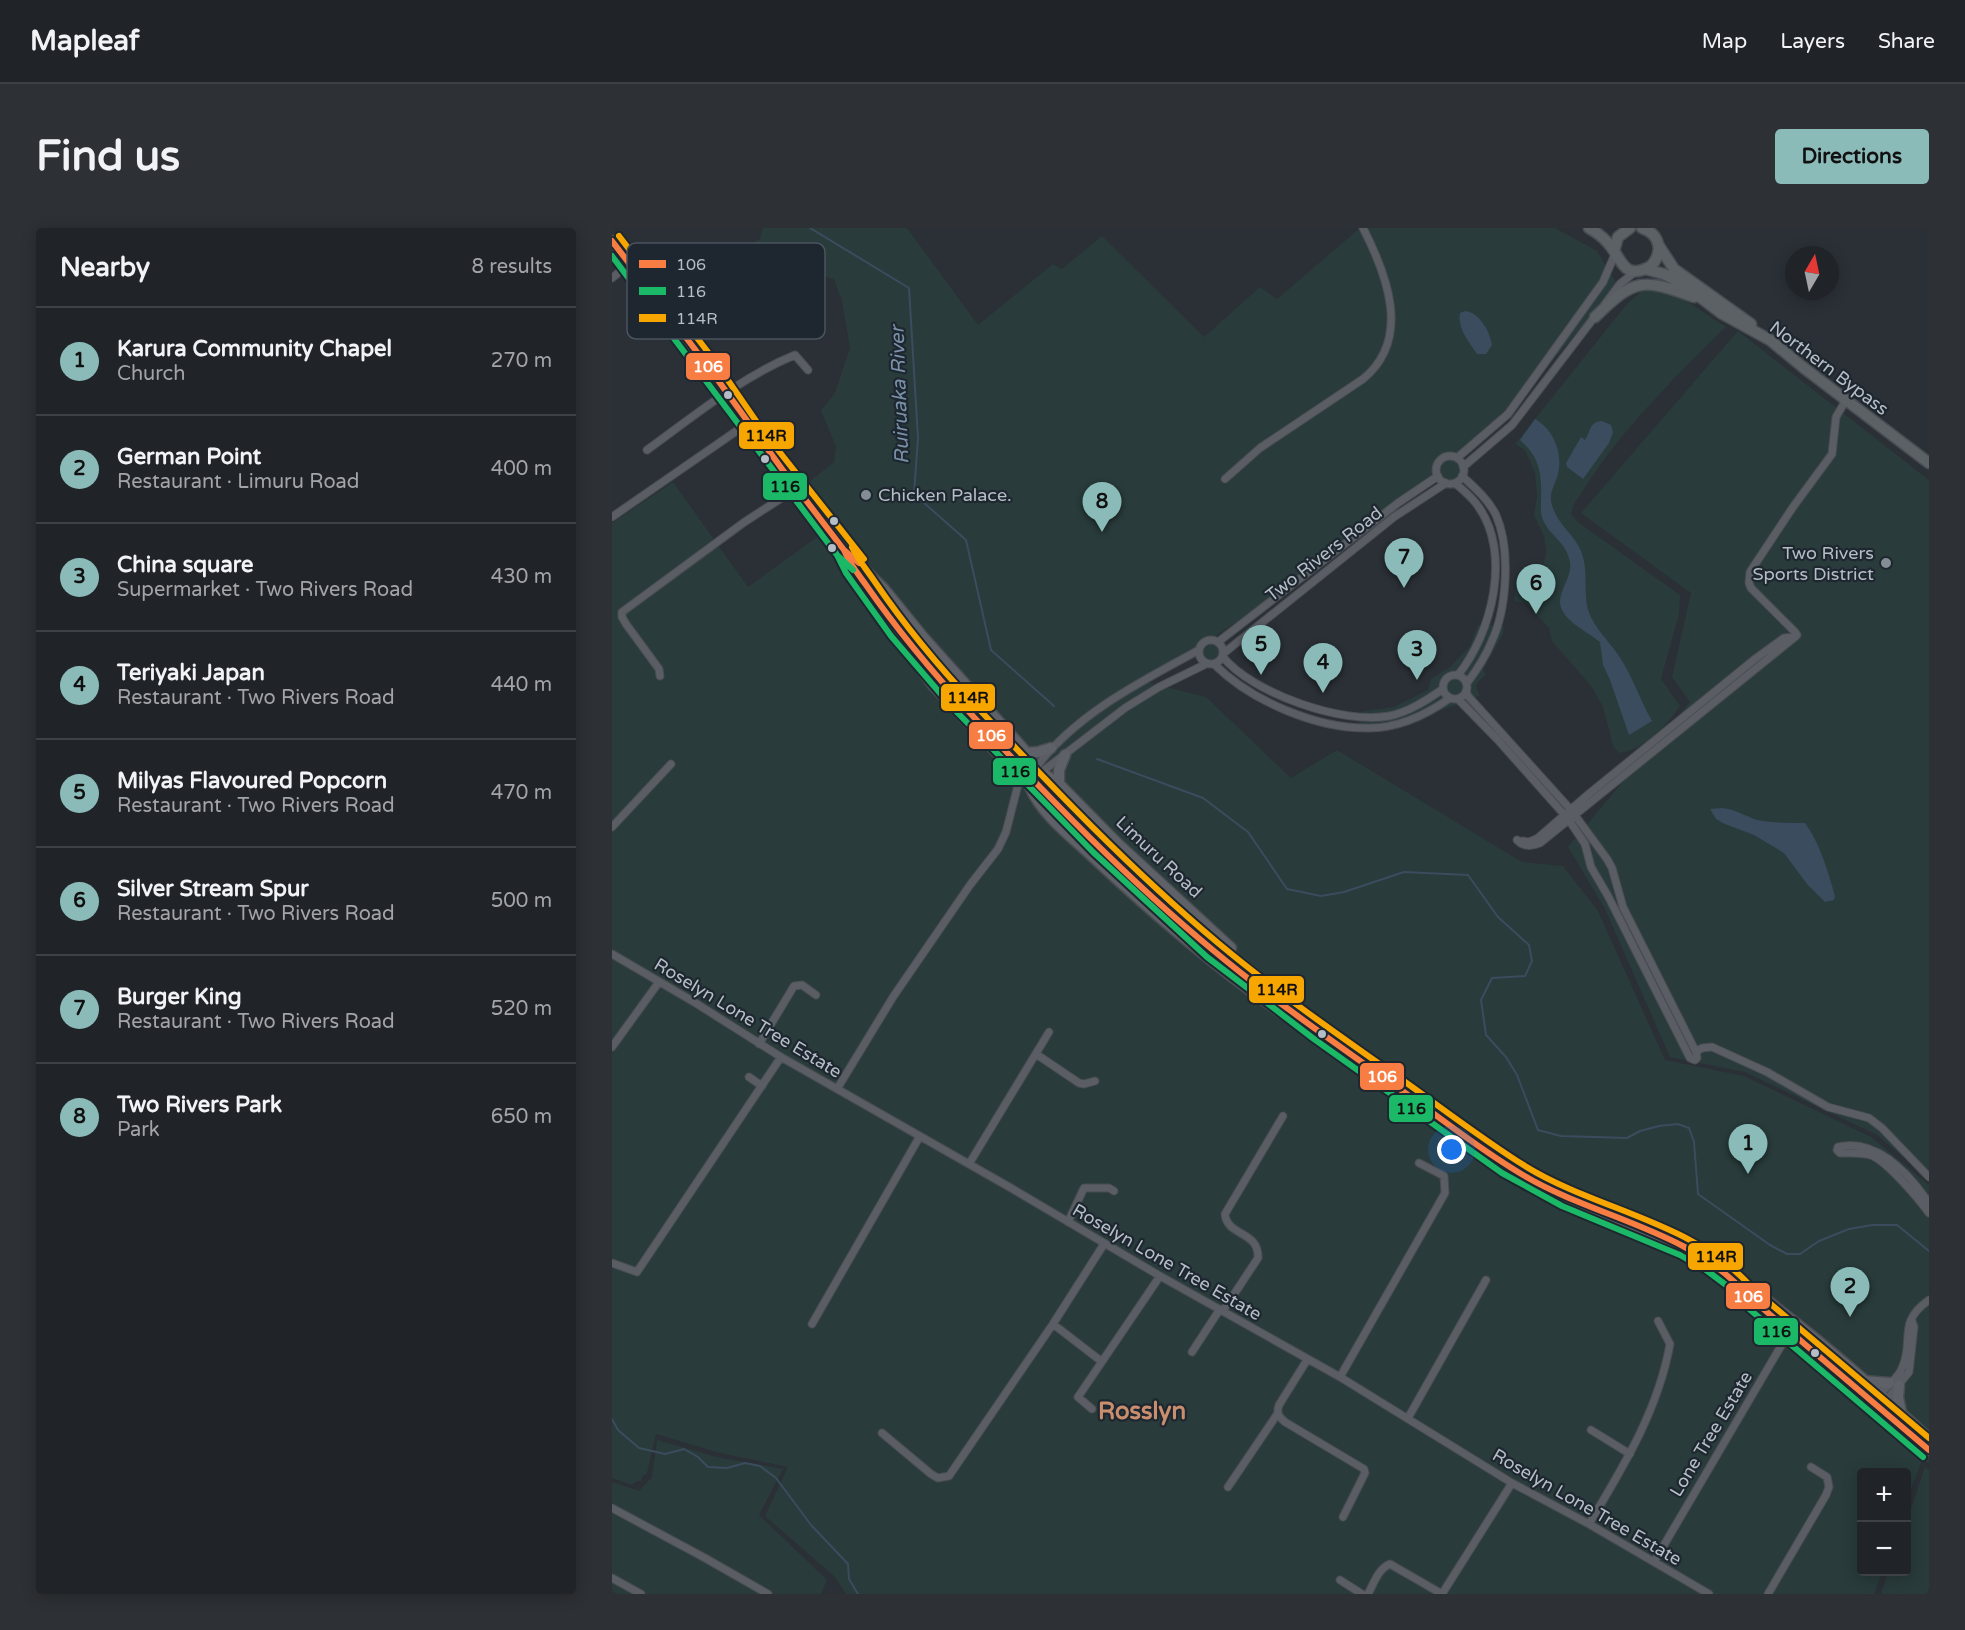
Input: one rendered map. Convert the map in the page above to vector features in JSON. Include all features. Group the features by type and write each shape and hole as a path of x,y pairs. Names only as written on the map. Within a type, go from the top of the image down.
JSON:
{"main road":[{"name":"Northern Bypass","path":"1590,228 1609,243 1624,267 1664,274 1683,284 1740,324 1770,340 1929,463"},
{"path":"1615,253 1618,237 1627,228"},
{"path":"1642,228 1657,238 1659,246 1674,269 1760,330 1770,340"},
{"name":"Limuru Road","path":"612,241 627,261"},
{"path":"1640,270 1654,264 1659,246"},
{"path":"1595,317 1617,296 1638,285 1662,286 1706,302"},
{"name":"Limuru Road","path":"685,339 797,489 938,667 1033,765 1100,848 1188,929 1372,1069 1544,1187 1681,1246 1716,1266 1742,1286 1747,1295 1864,1380 1929,1439"},
{"name":"Limuru Road","path":"846,552 903,644 933,685 1020,777 1023,784 1030,787 1037,803 1096,860 1251,993 1354,1061 1372,1069"},
{"name":"Limuru Road","path":"891,623 934,673 1033,765 1054,791 1100,839 1187,919 1249,968 1322,1032"},
{"path":"1030,787 1040,784 1033,765 1038,752 1051,748"},
{"path":"1054,791 1059,770 1069,751"},
{"path":"1020,777 1023,767 1033,765"},
{"name":"Limuru Road","path":"1792,1327 1876,1406 1929,1450"},
{"path":"1864,1380 1894,1384 1903,1414"}],"street":[{"path":"1225,479 1260,448 1363,379 1373,371 1384,356 1390,326 1390,301 1383,272 1363,228"},
{"path":"1457,458 1463,467 1462,476 1455,483 1446,483 1438,476 1437,470 1440,462 1446,457 1457,458 1508,414 1594,294 1607,274 1615,253"},
{"path":"612,278 627,266"},
{"path":"1463,467 1509,429 1618,286 1640,270"},
{"path":"1594,294 1606,302"},
{"path":"647,450 726,393 769,366 795,355 808,370"},
{"path":"1541,369 1550,376"},
{"path":"1570,814 1533,847 1525,846 1517,840 1529,842 1538,838 1776,643 1784,638 1797,635 1751,588 1750,572 1793,507 1829,459 1833,449 1836,417 1846,400"},
{"path":"612,517 748,423"},
{"name":"Two Rivers Road","path":"1218,642 1398,503 1438,476"},
{"path":"1199,650 1201,658 1270,704 1317,720 1347,727 1371,729 1411,720 1454,698 1467,687 1492,642 1505,582 1505,556 1496,516 1486,500 1462,476"},
{"name":"Two Rivers Road","path":"1223,655 1394,517 1446,483"},
{"path":"1033,765 1063,738 1120,696 1199,650 1202,643 1210,639 1218,642 1232,669 1255,684 1301,704 1354,717 1371,718 1398,713 1443,689 1447,678 1458,675 1480,642 1489,616 1495,582 1494,553 1487,522 1479,507 1455,483"},
{"path":"660,676 659,669 626,624 622,612 744,523 797,489"},
{"path":"1268,604 1275,612"},
{"path":"1033,765 1069,751 1125,708 1159,687 1210,664 1223,655"},
{"path":"1443,689 1498,740 1570,814 1585,844 1596,877 1608,896 1691,1059 1697,1058 1623,907 1612,868 1570,814 1468,696 1467,687 1458,675"},
{"path":"1063,738 1069,751"},
{"path":"612,827 671,764"},
{"path":"837,1089 893,997 970,885 998,849 1006,832 1020,777"},
{"name":"Roselyn Lone Tree Estate","path":"612,954 781,1058 1340,1377 1512,1484 1589,1524 1708,1594"},
{"path":"612,1047 658,982"},
{"path":"759,1044 794,986 802,985 816,995"},
{"path":"969,1164 1049,1032"},
{"path":"1696,1052 1702,1048 1712,1047 1767,1072 1828,1107 1869,1118 1882,1128 1929,1177"},
{"path":"1036,1054 1078,1083 1095,1081"},
{"path":"612,1263 637,1272 781,1058"},
{"path":"749,1077 762,1086"},
{"path":"1192,1352 1258,1257 1258,1247 1249,1237 1229,1225 1225,1214 1283,1116"},
{"path":"812,1324 920,1136"},
{"path":"1929,1203 1906,1176 1880,1153 1854,1147 1840,1146 1837,1148 1840,1152 1871,1155 1882,1162 1929,1213"},
{"path":"1340,1377 1445,1193 1444,1176 1419,1163"},
{"path":"1068,1222 1084,1188 1109,1188 1114,1191"},
{"path":"882,1433 931,1474 938,1478 949,1476 1053,1324 1104,1244"},
{"path":"1092,1409 1078,1397 1160,1276"},
{"path":"1408,1418 1486,1280"},
{"path":"1876,1406 1894,1384 1907,1376 1911,1365 1914,1327 1912,1321 1917,1311 1929,1300"},
{"path":"1589,1524 1630,1454 1659,1389 1669,1340 1660,1329 1658,1321"},
{"path":"1053,1324 1101,1361"},
{"name":"Lone Tree Estate","path":"1654,1562 1792,1327"},
{"path":"1228,1486 1278,1413 1279,1405 1307,1360"},
{"path":"1278,1413 1285,1422 1364,1469 1365,1473 1342,1516"},
{"path":"1592,1430 1630,1454"},
{"path":"1768,1594 1829,1487 1827,1477 1810,1467"},
{"path":"1368,1594 1379,1572 1390,1564 1442,1594 1512,1484"},
{"path":"612,1508 768,1594"},
{"path":"612,1578 641,1594"},
{"path":"1340,1580 1362,1594"}],"shaded area":[{"path":"763,228 907,228 978,325 1053,264 1062,269 1102,236 1204,337 1260,287 1277,299 1360,228 1555,228 1597,251 1618,286 1522,395 1452,458 1459,462 1461,467 1458,478 1452,481 1446,480 1438,471 1419,489 1303,576 1210,640 1217,643 1222,650 1221,657 1214,664 1206,662 1203,658 1201,646 1146,682 1206,697 1291,778 1337,750 1522,862 1563,866 1598,911 1665,1060 1744,1076 1871,1137 1929,1185 1929,1463 1922,1461 1911,1489 1911,1468 1857,1468 1857,1576 1881,1576 1874,1594 846,1594 835,1577 765,1516 788,1467 720,1453 656,1434 647,1473 641,1478 642,1481 637,1481 632,1485 612,1478 612,523 673,482 748,587 835,524 804,486 834,462 836,447 821,410 835,393 850,348 842,301 834,279 825,276 825,243 753,243 760,239"},
{"path":"1655,289 1682,298 1726,327 1670,383 1617,443 1577,499 1572,510 1571,514 1579,523 1680,595 1679,614 1661,679 1680,706 1654,736 1637,747 1619,753 1613,746 1603,707 1592,687 1552,641 1549,628 1526,603 1514,601 1516,586 1529,582 1542,570 1546,553 1544,536 1534,515 1537,496 1535,473 1525,450 1515,444 1626,305 1641,292"},
{"path":"1738,331 1929,480 1929,1179 1877,1135 1745,1072 1670,1057 1605,909 1568,847 1690,702 1672,677 1691,593 1581,513"},
{"path":"1478,625 1504,626 1503,634 1483,670 1486,675 1476,686 1480,696 1470,699 1466,705 1447,708 1410,724 1361,732 1360,712 1394,707 1428,690 1431,679 1450,667 1470,646"},
{"path":"657,1440 717,1457 783,1469 759,1515 827,1580 821,1594 612,1594 612,1482 639,1491 652,1477"},
{"path":"1925,1467 1929,1470 1929,1594 1881,1594 1887,1576 1911,1576 1911,1508"}],"water":[{"path":"1465,311 1475,315 1489,334 1492,345 1486,354 1477,354 1464,335 1460,324 1460,313"},
{"path":"1535,419 1547,429 1558,450 1558,474 1551,493 1551,501 1554,512 1581,551 1585,566 1588,610 1598,629 1624,664 1652,721 1629,735 1603,665 1600,642 1569,620 1560,604 1569,574 1570,562 1566,550 1543,520 1538,466 1520,440"},
{"path":"1602,421 1611,425 1613,432 1609,443 1583,479 1567,467 1566,463 1581,437 1585,440 1592,425"},
{"path":"1722,808 1757,820 1805,823 1823,858 1835,896 1834,900 1825,902 1807,884 1784,853 1754,835 1716,819 1710,809"}],"waterway":[{"name":"Ruiruaka River","path":"810,228 909,288 918,438 914,494 966,540 991,650 1054,706"},
{"name":"Ruiruaka River","path":"1097,759 1203,798 1248,832 1287,889 1321,896 1344,892 1404,872 1468,875 1498,917 1529,945 1532,961 1525,976 1492,978 1481,1000 1486,1035 1506,1057 1517,1075 1538,1130 1561,1136 1627,1138 1640,1131 1678,1124 1689,1128 1694,1142 1698,1194 1770,1245 1787,1254 1800,1254 1819,1241 1849,1229 1872,1225 1897,1225 1929,1251"},
{"path":"612,1419 618,1430 639,1448 665,1454 684,1449 698,1457 708,1467 727,1468 745,1463 760,1466 776,1478 811,1525 848,1564 849,1579 858,1594"}],"transit line":[{"name":"114R","path":"619,236 627,246"},
{"name":"106","path":"612,241 627,261"},
{"name":"116","path":"612,256 627,276"},
{"name":"116","path":"674,339 837,555 853,570"},
{"name":"106","path":"687,339 844,550 859,563"},
{"name":"114R","path":"698,339 763,431 864,559"},
{"name":"114R","path":"852,547 898,614 962,691 1093,828 1154,887 1218,943 1312,1016 1525,1166 1583,1195 1675,1233 1704,1248 1730,1266 1753,1289 1929,1438"},
{"name":"106","path":"844,550 857,573 903,635 971,714 1089,837 1214,951 1306,1022 1507,1165 1551,1190 1670,1240 1698,1255 1724,1273 1929,1450"},
{"name":"116","path":"836,553 846,573 891,636 952,707 1093,852 1207,957 1314,1039 1502,1173 1562,1206 1680,1255 1706,1270 1923,1457"}],"place":[{"name":"Chicken Palace.","path":"866,495"},
{"name":"Two Rivers Park","path":"1102,532"},
{"name":"Two Rivers Sports District","path":"1886,563"},
{"name":"Burger King","path":"1404,588"},
{"name":"Silver Stream Spur","path":"1536,614"},
{"name":"Milyas Flavoured Popcorn","path":"1261,675"},
{"name":"China square","path":"1417,680"},
{"name":"Teriyaki Japan","path":"1323,693"},
{"name":"Karura Community Chapel","path":"1748,1174"},
{"name":"German Point","path":"1850,1317"}],"district":[{"name":"Rosslyn","path":"1142,1411"}]}
